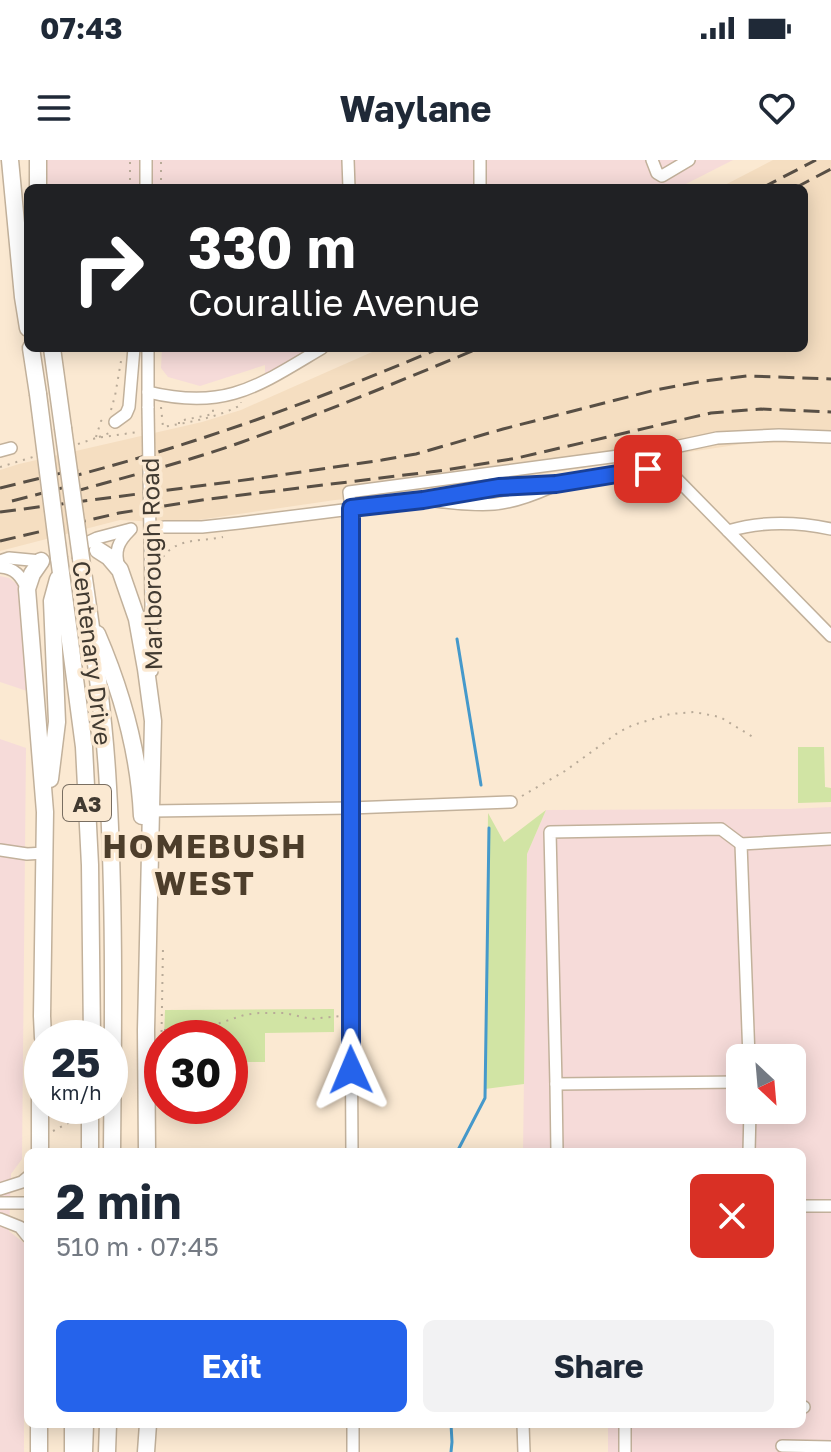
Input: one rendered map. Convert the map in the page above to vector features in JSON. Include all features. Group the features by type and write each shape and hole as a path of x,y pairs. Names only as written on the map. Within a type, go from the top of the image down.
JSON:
{"highway":[{"path":"10,160 24,303"},
{"path":"38,160 38,184"},
{"name":"Centenary Drive","path":"32,352 84,747 92,1020"},
{"name":"Centenary Drive","path":"53,352 89,614 108,785 113,886 112,1148"},
{"path":"98,550 120,570 137,619 153,721 146,1030 147,1148"},
{"path":"41,561 27,589 45,812 42,1020"},
{"path":"45,812 57,722 52,601 59,564"},
{"path":"89,614 128,720 141,795 148,918"},
{"path":"41,1124 42,1148"},
{"path":"43,1148 49,1124"},
{"path":"90,1124 90,1148"},
{"path":"39,1428 39,1452"},
{"path":"73,1428 73,1452"},
{"path":"84,1452 85,1428"},
{"path":"107,1452 108,1428"},
{"path":"146,1452 148,1428"}],"street":[{"path":"146,160 146,184"},
{"path":"348,160 349,184"},
{"path":"480,160 480,184"},
{"path":"652,160 657,173 662,176 689,160"},
{"path":"115,422 126,414 131,401 128,352"},
{"name":"Marlborough Road","path":"148,352 148,392 158,407 150,536 153,721"},
{"path":"148,392 210,399 240,393 266,382 315,352"},
{"path":"352,1148 349,492 611,458 717,438 779,435 831,437"},
{"path":"164,527 202,527 423,500 488,488 556,484 660,469 674,476 831,636"},
{"path":"423,500 491,506 530,496 556,484"},
{"path":"488,488 491,506"},
{"path":"728,531 759,525 802,524 831,529"},
{"path":"80,546 131,529 117,547 120,570"},
{"path":"0,561 9,558 41,561"},
{"path":"0,567 10,568 21,576 27,589"},
{"path":"152,811 511,802"},
{"path":"557,1148 550,832 721,829 741,844 830,839"},
{"path":"741,844 748,1044"},
{"path":"0,850 45,853"},
{"path":"556,1084 726,1082"},
{"path":"749,1148 750,1124"},
{"path":"0,1189 24,1180"},
{"path":"0,1203 24,1203"},
{"path":"806,1207 831,1206"},
{"path":"0,1219 20,1227 24,1232"},
{"path":"353,1428 353,1452"},
{"path":"523,1428 524,1452"},
{"path":"625,1428 625,1452"},
{"path":"782,1446 831,1447"}],"path":[{"path":"130,160 130,184"},
{"path":"161,160 161,184"},
{"path":"96,438 101,421 111,409 127,352"},
{"path":"158,407 163,427 223,414 241,405 242,400"},
{"path":"179,424 179,421 213,414 213,409 203,410"},
{"path":"0,467 15,463"},
{"path":"511,802 565,771 619,732 650,719 694,712 720,717 753,737"},
{"path":"162,1020 163,936"},
{"path":"229,1020 259,1013 285,1013 311,1019 351,1015"},
{"path":"49,1132 66,1124"}],"shaded area":[{"path":"45,160 733,160 686,184 48,184"},
{"path":"773,160 831,160 831,442 749,443 414,493 335,500 178,523 120,520 0,551 0,470 241,410 372,352 808,352 808,184 727,184"},
{"path":"162,352 316,352 265,375 265,365 200,386 168,377 161,368"},
{"path":"0,576 9,578 22,593 27,691 0,682"},
{"path":"0,739 26,748 22,1159 11,1174 9,1231 24,1243 24,1452 0,1452"},
{"path":"831,807 831,1452 608,1452 608,1428 806,1428 806,1148 523,1148 527,854 546,810"}],"green space":[{"path":"798,747 824,747 825,787 831,788 831,802 798,803"},
{"path":"546,810 527,854 524,1084 485,1089 488,813 504,842"},
{"path":"334,1009 334,1032 265,1033 265,1062 248,1062 248,1020 165,1020 165,1010"}],"waterway":[{"path":"457,639 481,785"},
{"path":"459,1148 485,1098 489,828"},
{"path":"451,1428 451,1452"}],"railway":[{"path":"770,184 816,160"},
{"path":"803,184 831,169"},
{"path":"66,478 255,420 430,352"},
{"path":"73,492 242,442 469,352"},
{"path":"0,512 416,454 655,390 704,381 747,376 831,379"},
{"path":"0,541 119,513 517,458 711,413 761,409 831,412"},
{"path":"0,488 78,469"},
{"path":"12,501 81,483"}],"district":[{"name":"HOMEBUSH WEST","path":"205,864"}],"route":[{"path":"351,1070 351,508 499,487 556,484 648,469"}]}
